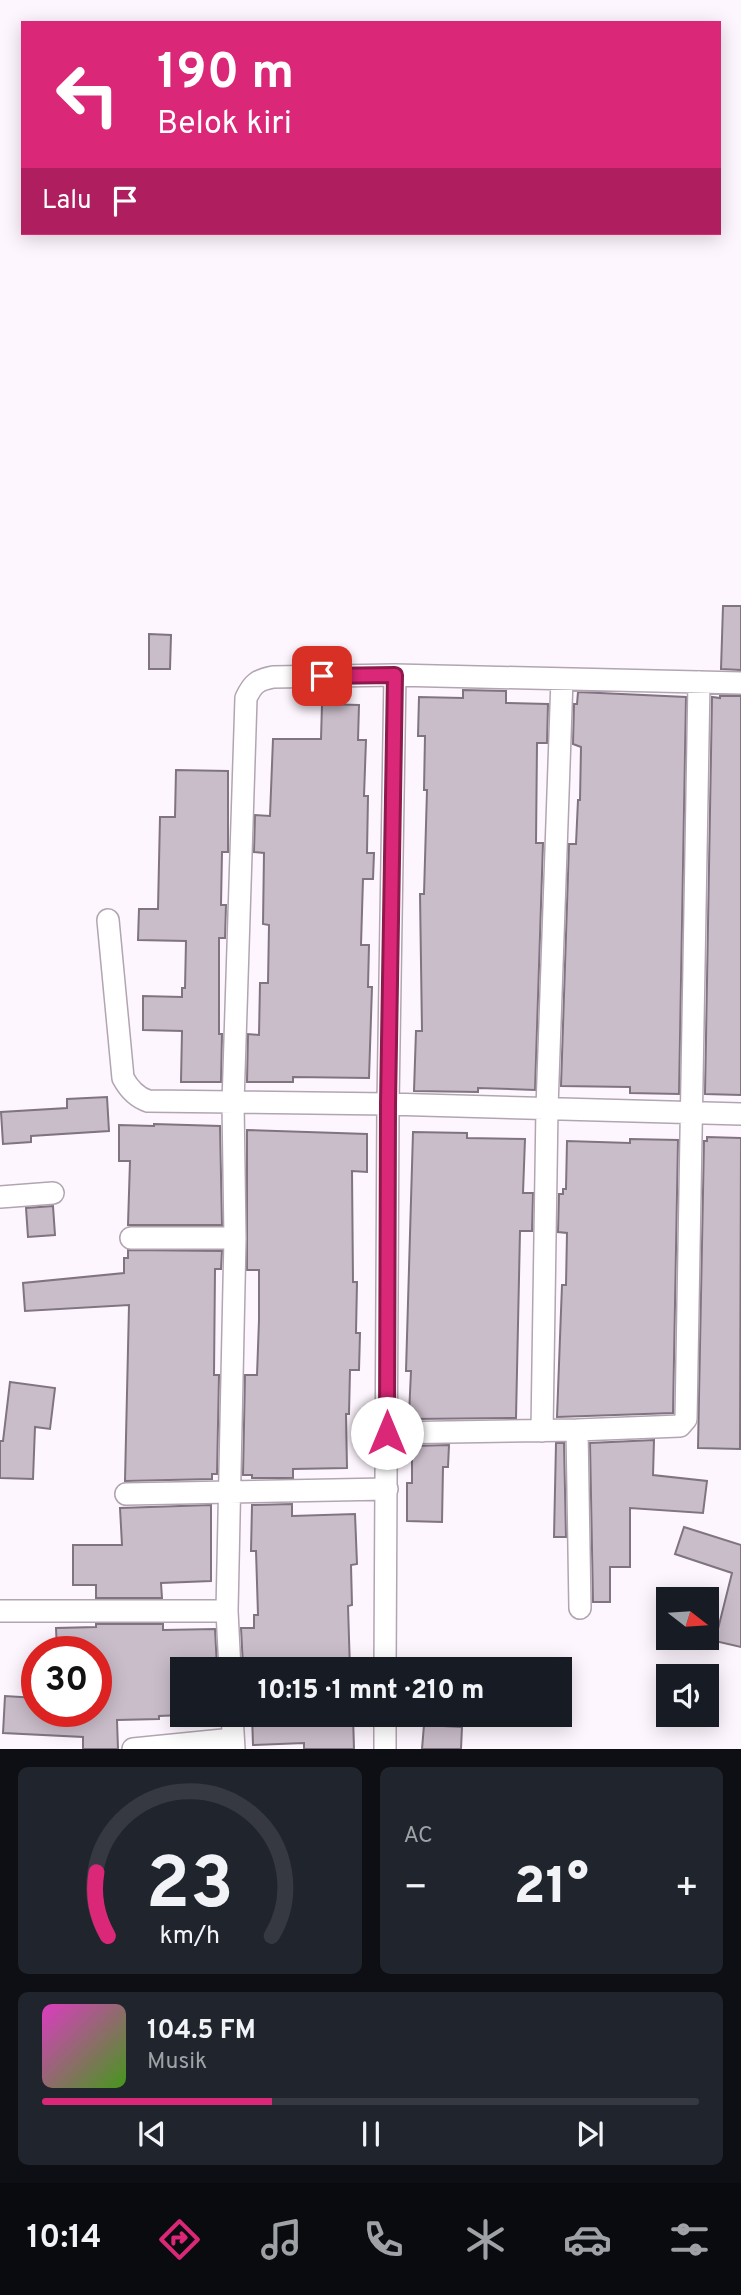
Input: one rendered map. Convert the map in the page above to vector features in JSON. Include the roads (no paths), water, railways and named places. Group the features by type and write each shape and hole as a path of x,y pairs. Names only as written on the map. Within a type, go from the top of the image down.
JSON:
{"street":[{"path":"385,1657 388,1104 395,675"},
{"path":"229,1657 227,1611 235,1238 233,1102 246,698 251,686 259,680 274,677 395,675 741,683"},
{"path":"542,1431 547,1108 562,679"},
{"path":"387,1433 680,1426 687,1419 699,682"},
{"path":"108,920 123,1078 141,1098 148,1101 388,1104 741,1114"},
{"path":"0,1196 53,1193"},
{"path":"131,1238 235,1238"},
{"path":"577,1430 580,1608"},
{"path":"126,1494 387,1489"},
{"path":"0,1611 227,1611"},
{"path":"385,1727 385,1749"},
{"path":"133,1749 233,1744"}]}
